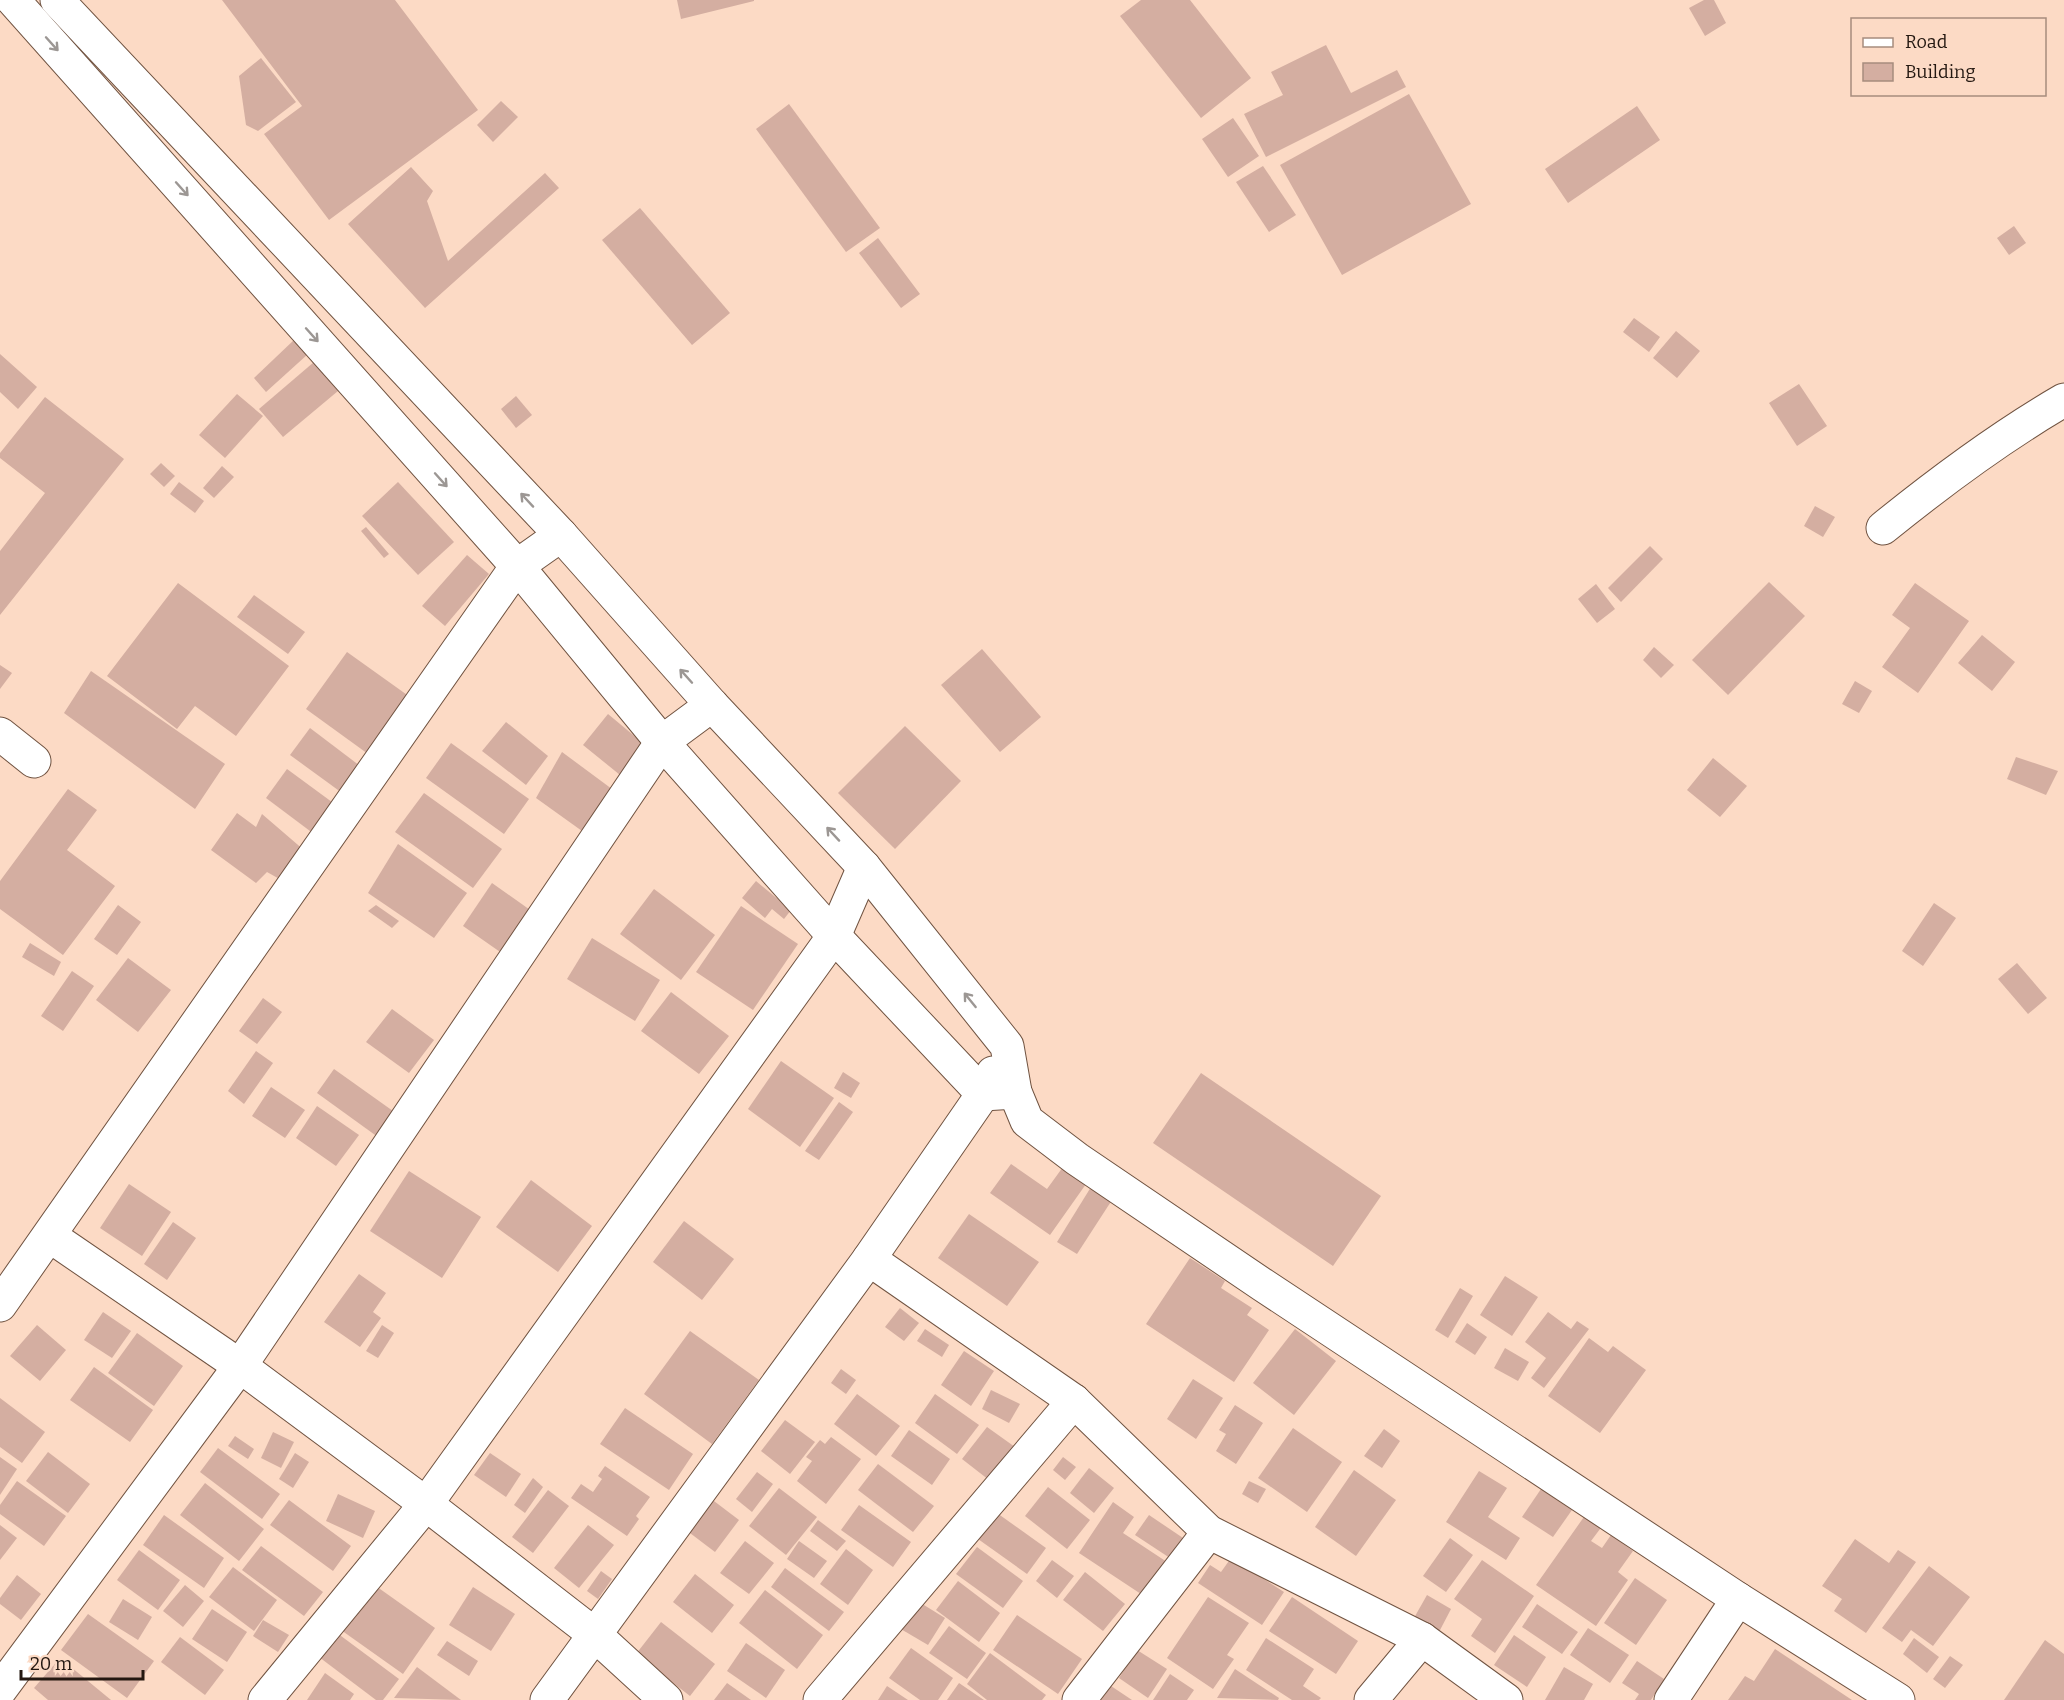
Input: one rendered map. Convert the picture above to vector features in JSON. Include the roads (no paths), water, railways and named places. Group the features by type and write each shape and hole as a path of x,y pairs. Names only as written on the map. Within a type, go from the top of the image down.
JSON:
{"street":[{"path":"13,0 517,566 662,742 834,936 1027,1121 1077,1159 1738,1599 1898,1700"},
{"path":"57,0 561,535 712,705 864,867 1007,1046 999,1093 869,1258 548,1700"},
{"path":"1883,528 1947,477 2031,419 2064,400"},
{"path":"0,1305 517,566 561,535"},
{"path":"0,1690 240,1366 662,742 712,705"},
{"path":"0,734 34,761"},
{"path":"265,1700 426,1504 834,936 864,867"},
{"path":"50,1236 240,1366 426,1504 594,1634 666,1700"},
{"path":"869,1258 1074,1401 1209,1532 1422,1639 1506,1700"},
{"path":"820,1700 1074,1401"},
{"path":"1079,1700 1209,1532"},
{"path":"1671,1700 1738,1599"},
{"path":"1371,1700 1422,1639"}]}
